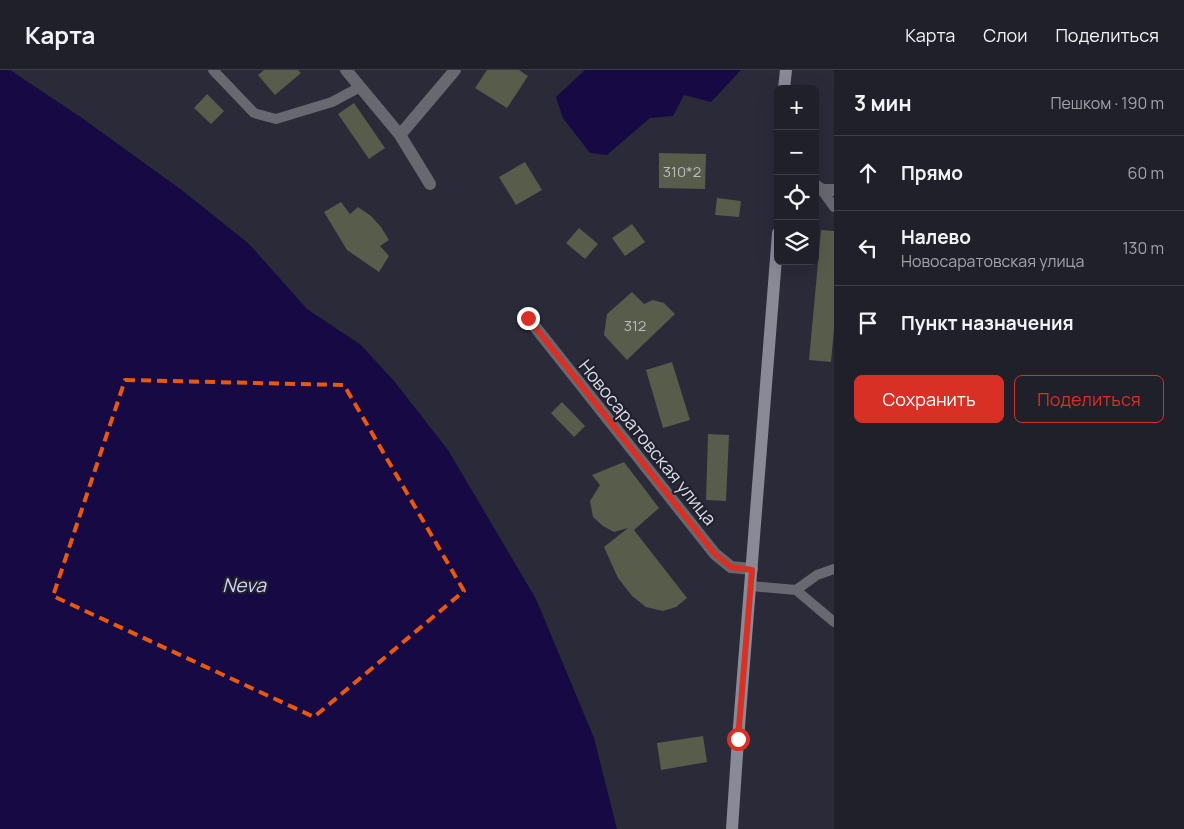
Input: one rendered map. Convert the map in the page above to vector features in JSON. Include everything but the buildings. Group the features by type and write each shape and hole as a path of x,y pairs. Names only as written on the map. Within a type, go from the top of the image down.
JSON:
{"main road":[{"path":"784,85 786,70"},
{"path":"732,829 775,265"}],"street":[{"path":"346,70 400,135 430,184"},
{"path":"400,135 455,70"},
{"name":"Новосаратовская улица","path":"528,318 715,554 731,567 752,570"}],"lane":[{"path":"214,70 254,112 276,119 332,102 360,87"},
{"path":"824,188 834,207"},
{"path":"796,590 817,575 834,569"},
{"path":"750,586 796,590 834,622"}],"highlighted area":[{"path":"125,380 344,385 464,591 314,717 53,596"}],"water":[{"name":"Neva","path":"0,70 10,70 82,118 183,191 249,244 307,309 361,345 394,381 448,450 536,599 594,738 617,829 0,829"},
{"path":"585,70 741,70 711,102 684,95 673,116 650,118 607,155 590,153 563,118 556,97"}],"route":[{"path":"528,318 715,554 731,567 752,570 738,739"}]}
